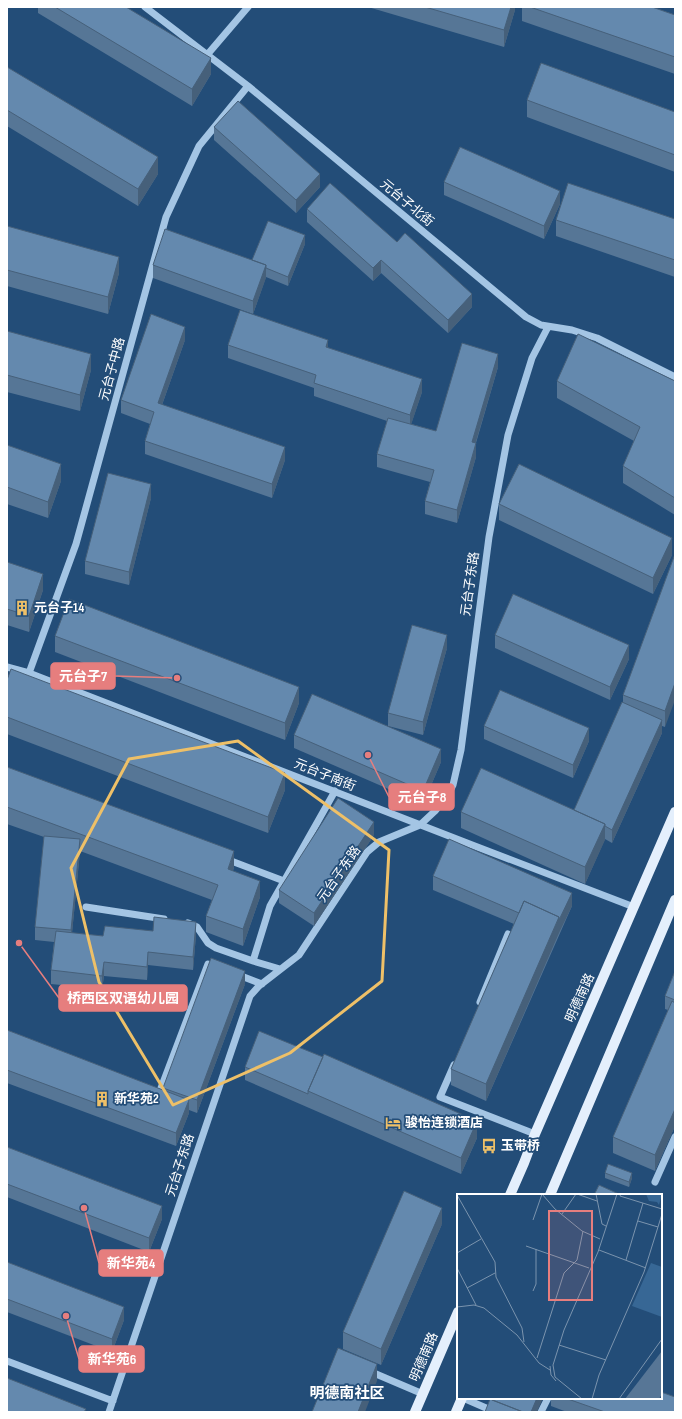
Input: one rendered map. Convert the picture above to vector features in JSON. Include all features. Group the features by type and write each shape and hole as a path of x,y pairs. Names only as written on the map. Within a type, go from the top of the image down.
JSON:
{"main road":[{"name":"明德南路","path":"510,1194 675,812"},
{"path":"550,1194 675,900"},
{"name":"明德南路","path":"415,1412 457,1314"},
{"path":"456,1412 462,1399"}],"street":[{"name":"元台子北街","path":"146,7 248,86 526,317 534,322 548,327 572,330 597,338 675,377"},
{"path":"207,55 248,7"},
{"name":"元台子中路","path":"29,673 76,544 166,217 199,146 248,86"},
{"name":"元台子东路","path":"109,1412 250,996 262,984 299,955 367,852 379,842 420,825 435,811 448,795 453,785 461,750 489,537 508,435 532,358 548,327"},
{"name":"元台子南街","path":"7,668 29,673 634,907"},
{"path":"253,961 270,906 335,791"},
{"path":"216,856 284,880"},
{"path":"86,907 170,920"},
{"path":"178,921 197,927 208,943 216,948 280,969"},
{"path":"476,1012 508,934"},
{"path":"158,1097 208,964 262,984"},
{"path":"455,1061 440,1097 535,1134"},
{"path":"655,1182 675,1137"},
{"path":"7,1361 113,1401"},
{"path":"365,1370 423,1394"},
{"path":"464,1399 493,1412"},
{"path":"541,1412 548,1399"}],"highlighted area":[{"path":"238,741 389,850 382,981 290,1053 173,1105 99,982 71,868 129,759"}],"building":[{"path":"55,7 126,7 211,58 192,89"},
{"path":"425,7 511,7 504,30"},
{"path":"530,7 652,7 675,15 675,57"},
{"path":"541,63 675,112 675,155 527,100"},
{"path":"7,67 158,157 138,189 7,110"},
{"path":"238,101 320,174 296,200 214,127"},
{"path":"460,147 560,191 544,226 444,182"},
{"path":"330,183 397,242 405,233 472,294 448,320 381,260 373,268 307,209"},
{"path":"568,183 675,219 675,260 556,220"},
{"path":"268,221 305,235 288,277 266,268 266,265 252,260"},
{"path":"7,226 119,257 108,297 7,270"},
{"path":"165,229 266,265 253,301 153,265"},
{"path":"240,310 328,340 326,347 422,379 410,415 314,383 316,375 228,345"},
{"path":"151,314 185,327 158,403 285,447 272,484 145,441 154,412 121,400"},
{"path":"7,331 91,354 80,395 7,375"},
{"path":"578,334 675,381 675,498 623,466 640,427 557,381"},
{"path":"462,343 498,354 472,442 476,443 457,510 425,501 434,470 377,454 388,418 436,431"},
{"path":"7,445 61,464 48,502 7,487"},
{"path":"519,464 672,538 653,578 499,504"},
{"path":"108,473 151,484 129,572 85,561"},
{"path":"675,554 675,683 665,711 623,695"},
{"path":"7,562 43,574 29,616 7,609"},
{"path":"513,594 629,645 610,687 495,635"},
{"path":"69,599 299,687 285,723 55,636"},
{"path":"412,625 447,635 423,722 388,713"},
{"path":"11,669 285,773 268,817 7,717 7,680"},
{"path":"500,690 589,728 573,765 484,726"},
{"path":"312,694 441,749 423,791 294,735"},
{"path":"622,702 662,720 612,830 605,826 605,824 574,810"},
{"path":"7,767 234,851 228,869 260,881 243,929 206,916 218,885 7,807"},
{"path":"481,768 605,824 585,867 461,812"},
{"path":"338,798 374,822 314,913 279,890"},
{"path":"44,836 80,839 71,930 35,927"},
{"path":"449,839 572,893 559,920 559,917 524,901 519,913 433,876"},
{"path":"524,901 559,917 486,1084 451,1069"},
{"path":"154,917 196,922 193,957 148,952 147,967 104,962 102,976 51,970 56,931 103,936 105,926 153,931"},
{"path":"211,958 245,971 197,1100 163,1088"},
{"path":"675,971 675,1000 665,996"},
{"path":"672,1001 675,1003 675,1109 655,1155 613,1137"},
{"path":"7,1030 189,1100 176,1133 7,1070"},
{"path":"259,1031 323,1057 308,1094 245,1067"},
{"path":"324,1054 477,1121 461,1158 308,1091"},
{"path":"7,1147 162,1206 149,1238 7,1184"},
{"path":"608,1164 632,1173 629,1182 605,1173"},
{"path":"599,1185 619,1194 594,1194"},
{"path":"404,1191 442,1208 381,1349 343,1332"},
{"path":"7,1262 124,1307 112,1339 7,1299"},
{"path":"338,1348 377,1364 358,1412 312,1412"},
{"path":"7,1378 86,1409 84,1412 7,1412"},
{"path":"662,1392 675,1397 675,1412 605,1412 568,1399 662,1399"},
{"path":"490,1399 523,1412 485,1412"},
{"path":"537,1399 531,1412 523,1412 492,1400"}],"place":[{"name":"元台子14","path":"22,608"},
{"name":"元台子7","path":"177,678"},
{"name":"元台子8","path":"368,755"},
{"name":"桥西区双语幼儿园","path":"19,943"},
{"name":"新华苑2","path":"102,1099"},
{"name":"骏怡连锁酒店","path":"393,1123"},
{"name":"玉带桥","path":"489,1146"},
{"name":"新华苑4","path":"84,1208"},
{"name":"新华苑6","path":"66,1316"}],"district":[{"name":"明德南社区","path":"347,1393"}]}
